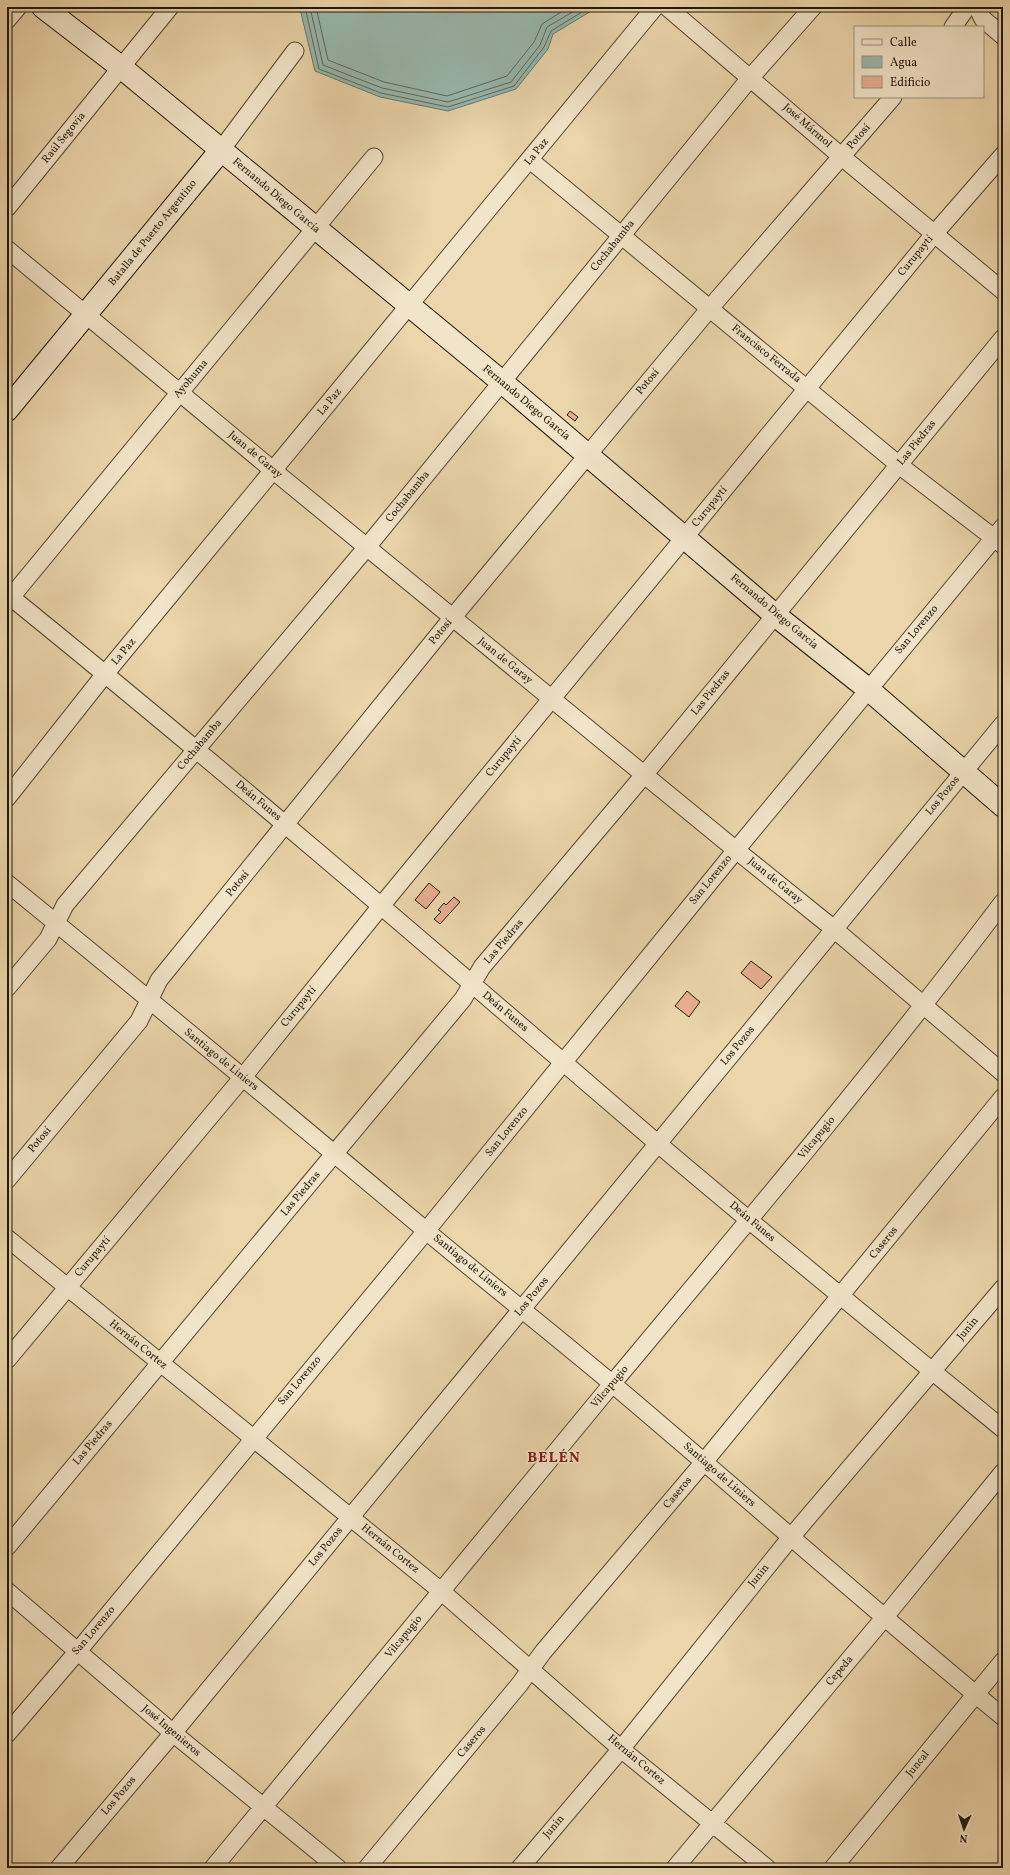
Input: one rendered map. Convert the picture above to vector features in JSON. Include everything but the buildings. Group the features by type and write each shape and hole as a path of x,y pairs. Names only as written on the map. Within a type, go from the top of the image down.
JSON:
{"main road":[{"name":"Fernando Diego García","path":"43,7 122,68 408,306 502,382 775,615 868,689 1003,806"},
{"name":"Batalla de Puerto Argentino","path":"7,410 221,150"}],"street":[{"path":"7,20 18,7"},
{"name":"Raúl Segovia","path":"7,208 170,7"},
{"name":"La Paz","path":"7,798 105,674 274,471 655,7"},
{"name":"José Mármol","path":"667,7 751,77 842,157 1003,291"},
{"name":"Cochabamba","path":"7,988 48,939 57,924 65,905 367,547 751,77 813,7"},
{"path":"954,26 967,7"},
{"path":"976,7 983,19 1003,36"},
{"name":"Batalla de Puerto Argentino","path":"221,150 295,51"},
{"name":"Potosí","path":"7,1180 139,1021 148,1000 160,980 453,617 710,308 892,98"},
{"name":"Curupaytí","path":"7,1360 243,1077 381,906 935,233 1003,155"},
{"name":"Ayohuma","path":"8,598 316,229 374,156"},
{"name":"Francisco Ferrada","path":"530,160 899,464 1000,537"},
{"name":"Juan de Garay","path":"7,249 274,471 834,929 1003,1073"},
{"name":"Las Piedras","path":"7,1547 463,999 482,967 644,774 1003,338"},
{"name":"San Lorenzo","path":"7,1734 78,1651 253,1437 426,1231 868,689 1000,537"},
{"name":"Deán Funes","path":"8,598 197,749 658,1143 840,1296 1003,1429"},
{"name":"Los Pozos","path":"59,1868 173,1733 1003,724"},
{"name":"Santiago de Liniers","path":"7,882 148,1000 336,1153 426,1231 613,1384 884,1618 1003,1717"},
{"name":"Vilcapugio","path":"213,1868 750,1220 924,1006 1003,902"},
{"name":"Caseros","path":"367,1868 530,1671 543,1652 704,1462 1003,1098"},
{"name":"Hernán Cortez","path":"7,1238 441,1591 530,1671 621,1749 767,1868"},
{"name":"Junin","path":"520,1868 621,1749 791,1537 1003,1288"},
{"name":"Cepeda","path":"675,1868 884,1618 1003,1472"},
{"name":"José Ingenieros","path":"7,1591 173,1733 338,1868"},
{"name":"Juncal","path":"833,1868 1003,1661"}],"water":[{"path":"302,7 598,7 553,34 548,49 516,89 448,111 380,97 315,71 300,9"}],"district":[{"name":"BELÉN","path":"554,1458"}]}
